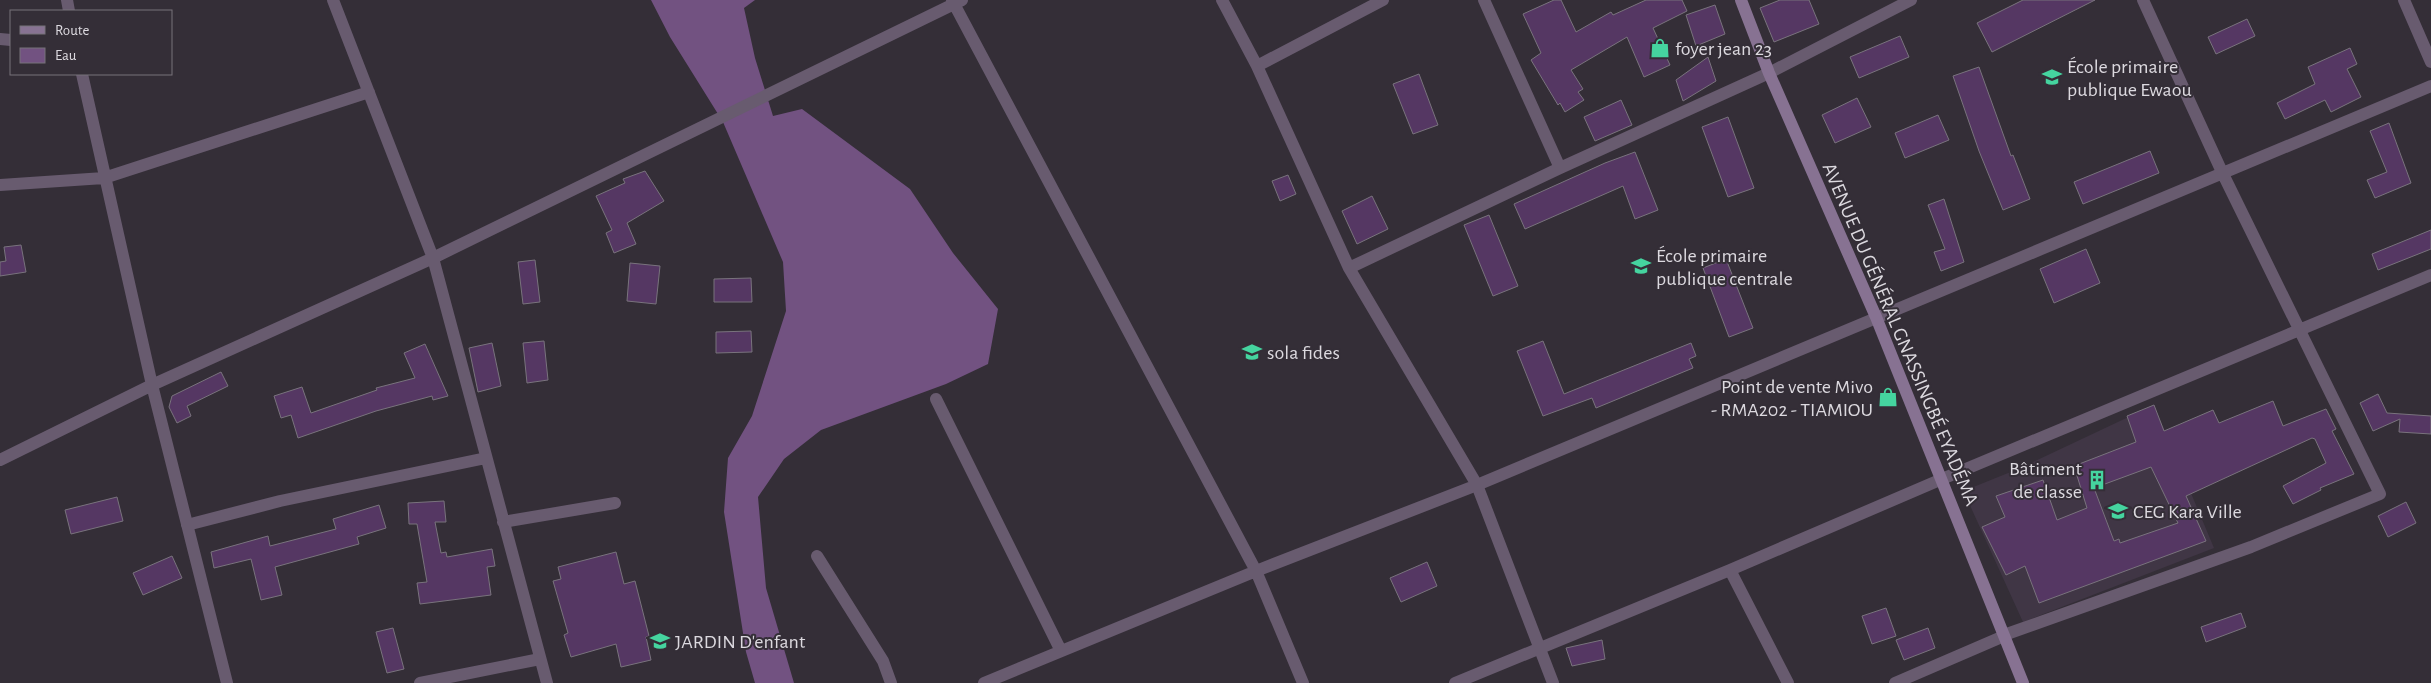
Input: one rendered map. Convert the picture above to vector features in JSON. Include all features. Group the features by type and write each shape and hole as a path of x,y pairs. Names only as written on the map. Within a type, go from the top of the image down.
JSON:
{"main road":[{"name":"AVENUE DU GÉNÉRAL GNASSINGBÉ EYADÉMA","path":"1741,0 1769,73 1876,317 2023,683"}],"street":[{"path":"333,0 433,258 547,683"},
{"path":"1222,0 1257,66 1349,268 1477,485 1554,683"},
{"path":"1257,66 1383,0"},
{"path":"1484,0 1560,168"},
{"path":"1349,268 1560,168 1769,73 1912,0"},
{"path":"1895,683 2004,636 2251,547 2380,494 2222,172 2142,0"},
{"path":"2404,0 2431,62"},
{"path":"0,460 152,385 433,258 956,1 1256,571 1303,683"},
{"path":"82,75 152,385 227,683"},
{"path":"984,683 1256,571 1477,485 2431,86"},
{"path":"0,185 104,178 369,92"},
{"path":"1455,683 1730,570 1942,479 2431,275"},
{"path":"936,399 1061,651"},
{"path":"187,525 280,500 486,458"},
{"path":"503,522 615,503"},
{"path":"817,556 883,661 892,683"},
{"path":"1730,570 1788,683"},
{"path":"420,683 540,659"}],"shaded area":[{"name":"CEG Kara Ville","path":"2154,405 2214,548 2023,622 1968,501 1971,488 2018,469"}],"water":[{"path":"651,0 755,0 744,8 755,58 773,116 802,109 910,189 953,253 998,309 988,364 946,384 821,430 784,459 758,497 766,588 794,683 755,683 746,652 724,512 728,458 752,416 786,311 783,262 723,122 670,37"}],"building":[{"path":"1554,0 1561,0 1576,32 1611,12 1613,15 1646,0 1682,0 1687,11 1653,28 1670,65 1644,77 1627,37 1571,70 1583,89 1578,92 1584,100 1565,112 1560,103 1558,105 1531,60 1541,53 1523,14"},
{"path":"1780,0 1809,0 1819,24 1774,42 1760,8"},
{"path":"2023,0 2095,0 1992,52 1977,23"},
{"path":"1715,5 1725,34 1696,46 1686,15"},
{"path":"2247,19 2255,36 2216,54 2208,37"},
{"path":"1900,36 1909,57 1859,78 1850,57"},
{"path":"2350,48 2357,64 2347,69 2361,97 2331,112 2325,100 2285,119 2277,103 2315,84 2308,67"},
{"path":"1708,57 1716,81 1683,101 1676,80"},
{"path":"1979,67 2011,156 2013,155 2030,199 2003,210 1979,151 1953,76"},
{"path":"1419,74 1438,125 1413,134 1393,84"},
{"path":"1857,98 1871,127 1835,143 1822,115"},
{"path":"1621,100 1632,125 1595,141 1584,117"},
{"path":"1938,115 1949,140 1905,158 1895,133"},
{"path":"1728,117 1754,188 1728,197 1702,127"},
{"path":"2389,123 2411,183 2375,198 2367,180 2387,172 2370,131"},
{"path":"2150,151 2159,173 2083,204 2074,182"},
{"path":"1635,152 1658,210 1635,219 1623,186 1525,229 1514,204 1605,163"},
{"path":"645,171 664,201 627,223 636,244 614,253 606,233 612,230 596,196 625,183 623,179"},
{"path":"1288,175 1296,194 1280,201 1272,181"},
{"path":"1372,196 1388,229 1357,244 1342,211"},
{"path":"1944,199 1964,262 1941,271 1934,252 1945,249 1928,205"},
{"path":"1489,215 1518,286 1493,296 1464,225"},
{"path":"2431,230 2431,249 2378,270 2372,254"},
{"path":"21,245 26,272 0,276 0,262 6,261 4,247"},
{"path":"2086,249 2100,283 2054,303 2040,269"},
{"path":"1726,259 1753,328 1729,337 1703,268"},
{"path":"535,260 540,302 523,304 518,262"},
{"path":"630,263 660,266 656,304 627,301"},
{"path":"751,278 752,302 714,302 714,279"},
{"path":"751,331 752,352 716,353 716,332"},
{"path":"544,341 548,380 527,383 523,343"},
{"path":"1543,341 1564,394 1691,343 1696,356 1689,359 1693,368 1596,408 1592,398 1543,416 1517,351"},
{"path":"492,343 501,386 478,392 469,348"},
{"path":"425,344 448,396 433,400 432,396 376,411 298,438 291,415 281,418 274,396 302,387 311,413 377,390 376,388 415,378 404,353"},
{"path":"221,372 228,386 187,406 191,416 177,423 169,407 172,396"},
{"path":"2378,394 2387,413 2431,416 2431,434 2399,432 2400,419 2373,431 2360,403"},
{"path":"2273,401 2283,426 2326,409 2336,429 2332,431 2354,474 2320,488 2321,490 2293,504 2283,486 2326,463 2315,439 2312,438 2186,496 2206,541 2039,603 2025,566 2006,575 1982,527 2005,517 1996,496 2043,480 2057,520 2087,508 2074,466 2136,442 2127,416 2154,405 2164,431 2213,410 2219,423","holes":["2151,467 2178,523 2120,543 2119,539 2114,541 2094,488"]},
{"path":"117,497 123,521 71,534 65,510"},
{"path":"444,501 446,522 435,522 441,553 446,552 447,557 492,549 495,566 487,567 491,595 420,604 417,583 427,582 417,524 409,524 408,503"},
{"path":"2406,502 2416,523 2388,537 2378,516"},
{"path":"379,505 386,528 357,537 359,544 275,567 282,595 261,600 251,559 214,568 211,552 268,536 270,546 336,529 333,519"},
{"path":"616,552 624,584 635,581 649,636 646,637 651,660 621,667 616,644 571,657 564,635 568,633 553,581 561,579 558,567"},
{"path":"172,556 182,578 143,595 133,573"},
{"path":"1427,562 1437,586 1401,602 1390,578"},
{"path":"1886,608 1896,636 1872,644 1862,616"},
{"path":"2241,613 2246,627 2206,642 2201,627"},
{"path":"393,628 404,669 387,673 376,632"},
{"path":"1928,628 1935,648 1904,660 1896,640"},
{"path":"1602,640 1605,659 1572,666 1566,648"}],"place":[{"name":"foyer jean 23","path":"1660,48"},
{"name":"École primaire publique Ewaou","path":"2052,77"},
{"name":"École primaire publique centrale","path":"1641,266"},
{"name":"sola fides","path":"1252,352"},
{"name":"Point de vente Mivo - RMA202 - TIAMIOU","path":"1888,397"},
{"name":"Bâtiment de classe","path":"2097,480"},
{"name":"CEG Kara Ville","path":"2118,511"},
{"name":"JARDIN D'enfant","path":"660,641"}]}
